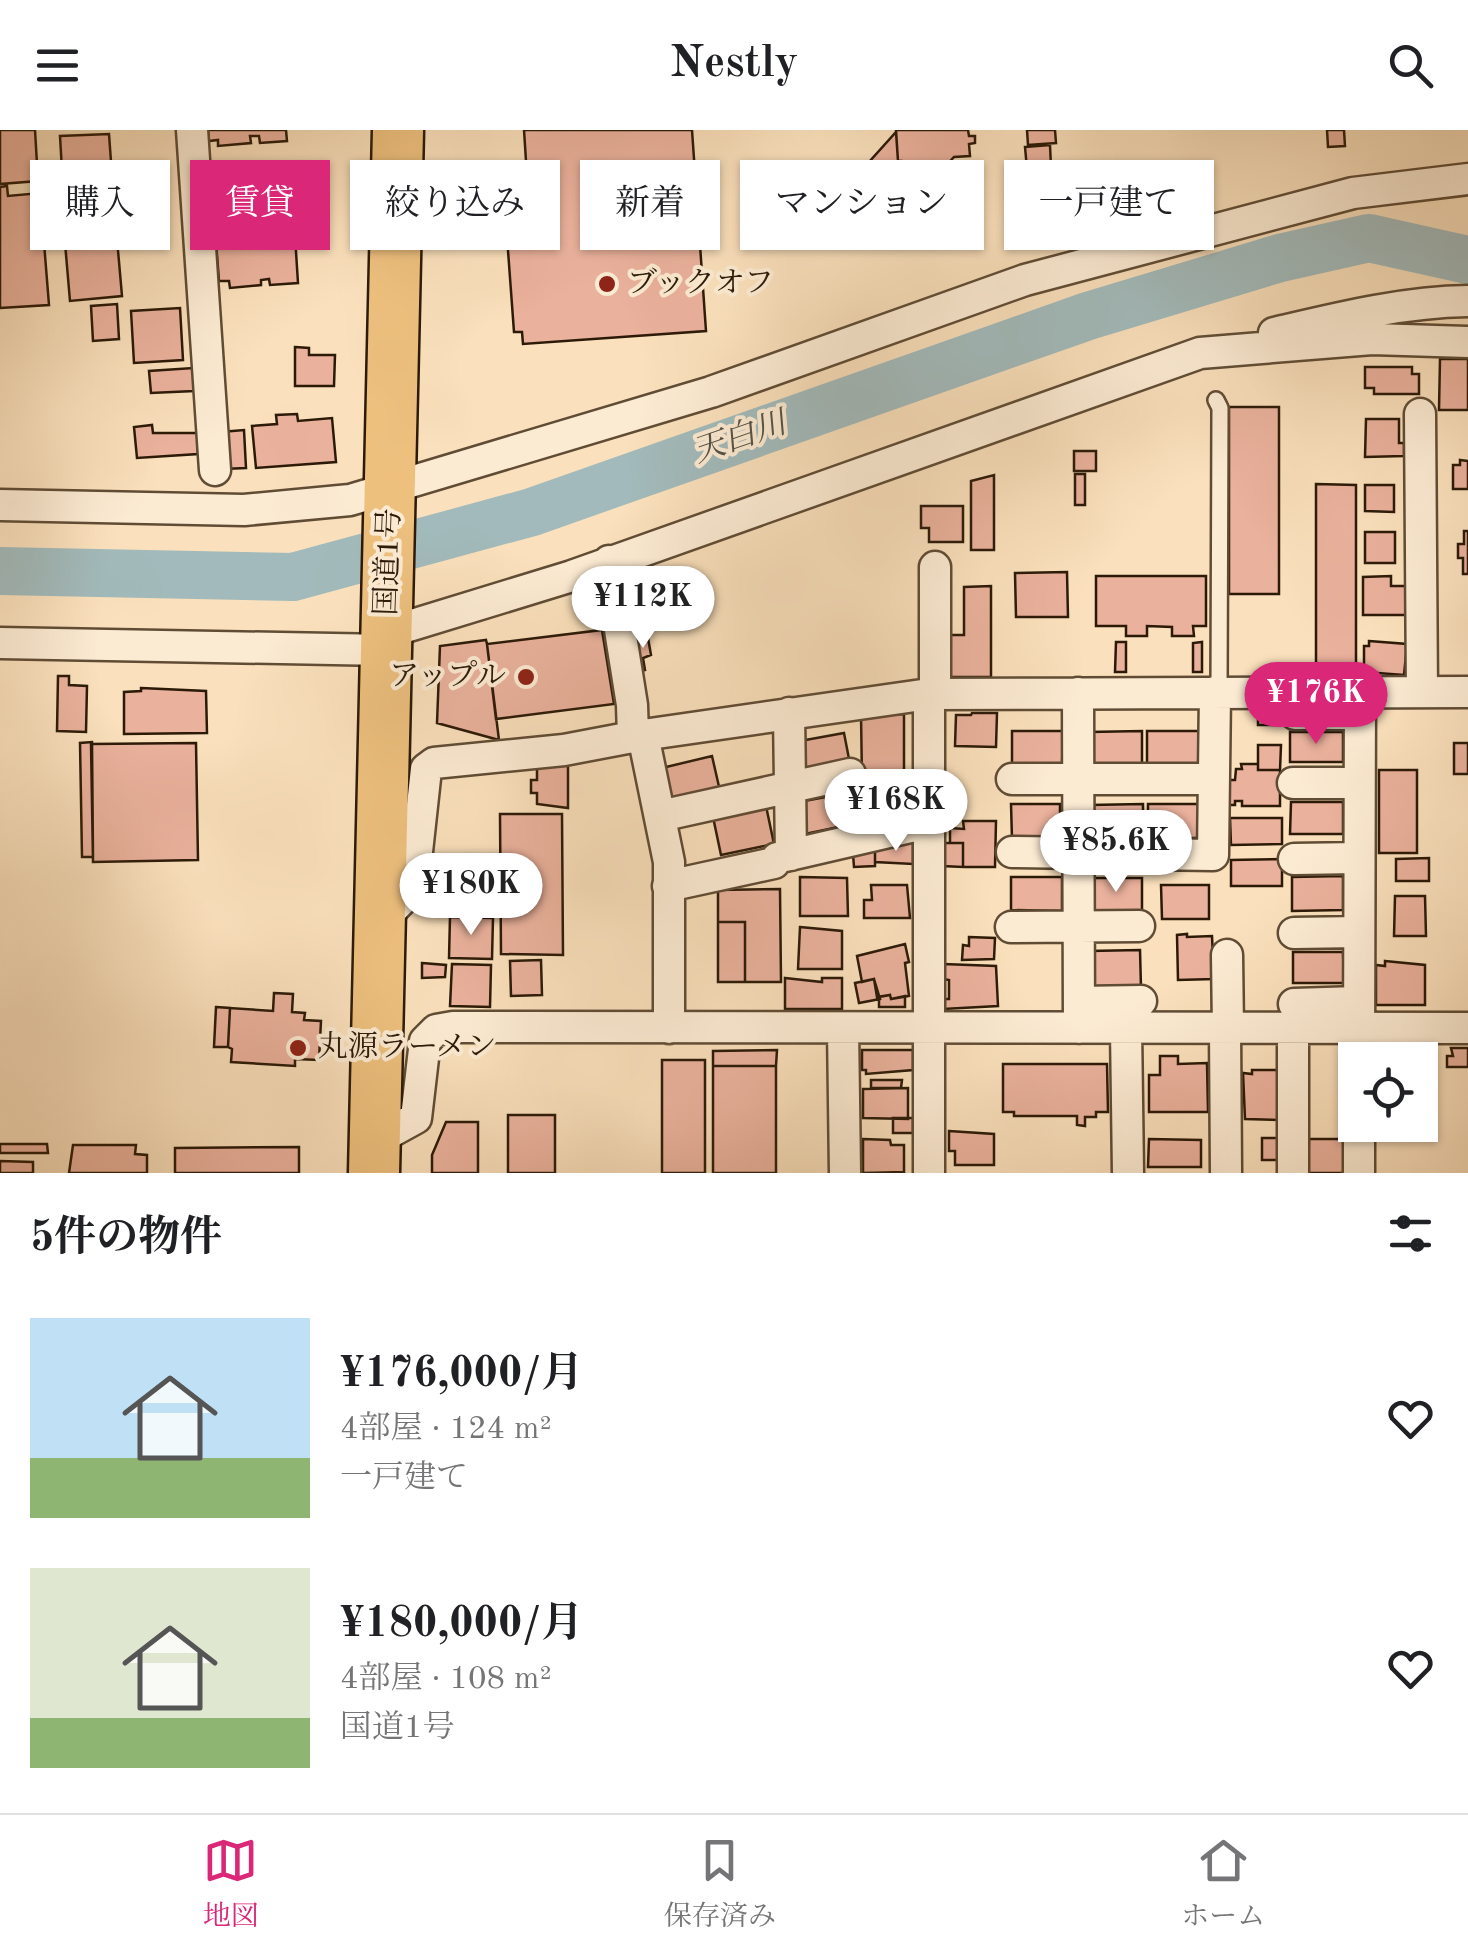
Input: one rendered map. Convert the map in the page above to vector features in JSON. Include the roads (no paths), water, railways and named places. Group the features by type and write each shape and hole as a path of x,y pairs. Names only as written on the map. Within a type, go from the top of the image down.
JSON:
{"highway":[{"name":"国道1号","path":"375,1157 398,130"}],"street":[{"path":"192,130 214,470"},
{"path":"0,505 244,510 350,500 711,392 1025,280 1352,193 1468,178"},
{"path":"1229,349 1342,316 1422,303 1468,301"},
{"path":"0,644 386,642 1200,353 1372,339 1468,342"},
{"path":"1420,414 1422,692"},
{"path":"609,561 638,736 669,862 668,1028"},
{"path":"929,1173 928,823 935,567"},
{"path":"1012,852 1213,855 1217,692"},
{"path":"381,921 413,888 426,770 434,763 564,750 932,694 1217,692 1360,702"},
{"path":"1295,714 1422,692 1468,692"},
{"path":"1078,693 1079,1015"},
{"path":"1358,1042 1360,702"},
{"path":"789,713 791,855"},
{"path":"660,816 850,774"},
{"path":"1012,779 1214,778"},
{"path":"1293,783 1359,784"},
{"path":"668,886 928,823"},
{"path":"1294,859 1359,858"},
{"path":"1011,927 1139,926"},
{"path":"1294,933 1359,932"},
{"path":"1226,1173 1227,955"},
{"path":"375,1157 416,1118 425,1041 436,1030 454,1027 928,1028 1134,1014 1226,1028 1294,1016 1358,1015 1468,1028"},
{"path":"1128,1173 1134,1014"},
{"path":"1293,1173 1294,1016"},
{"path":"843,1028 844,1173"},
{"path":"1358,1142 1359,1173"}],"lane":[{"path":"1216,400 1220,408 1217,692"}],"waterway":[{"name":"天白川","path":"0,571 293,577 532,512 1088,316 1280,258 1369,238 1468,260"}],"place":[{"name":"ブックオフ","path":"607,284"},
{"name":"アップル","path":"526,677"},
{"name":"丸源ラーメン","path":"298,1048"}]}
